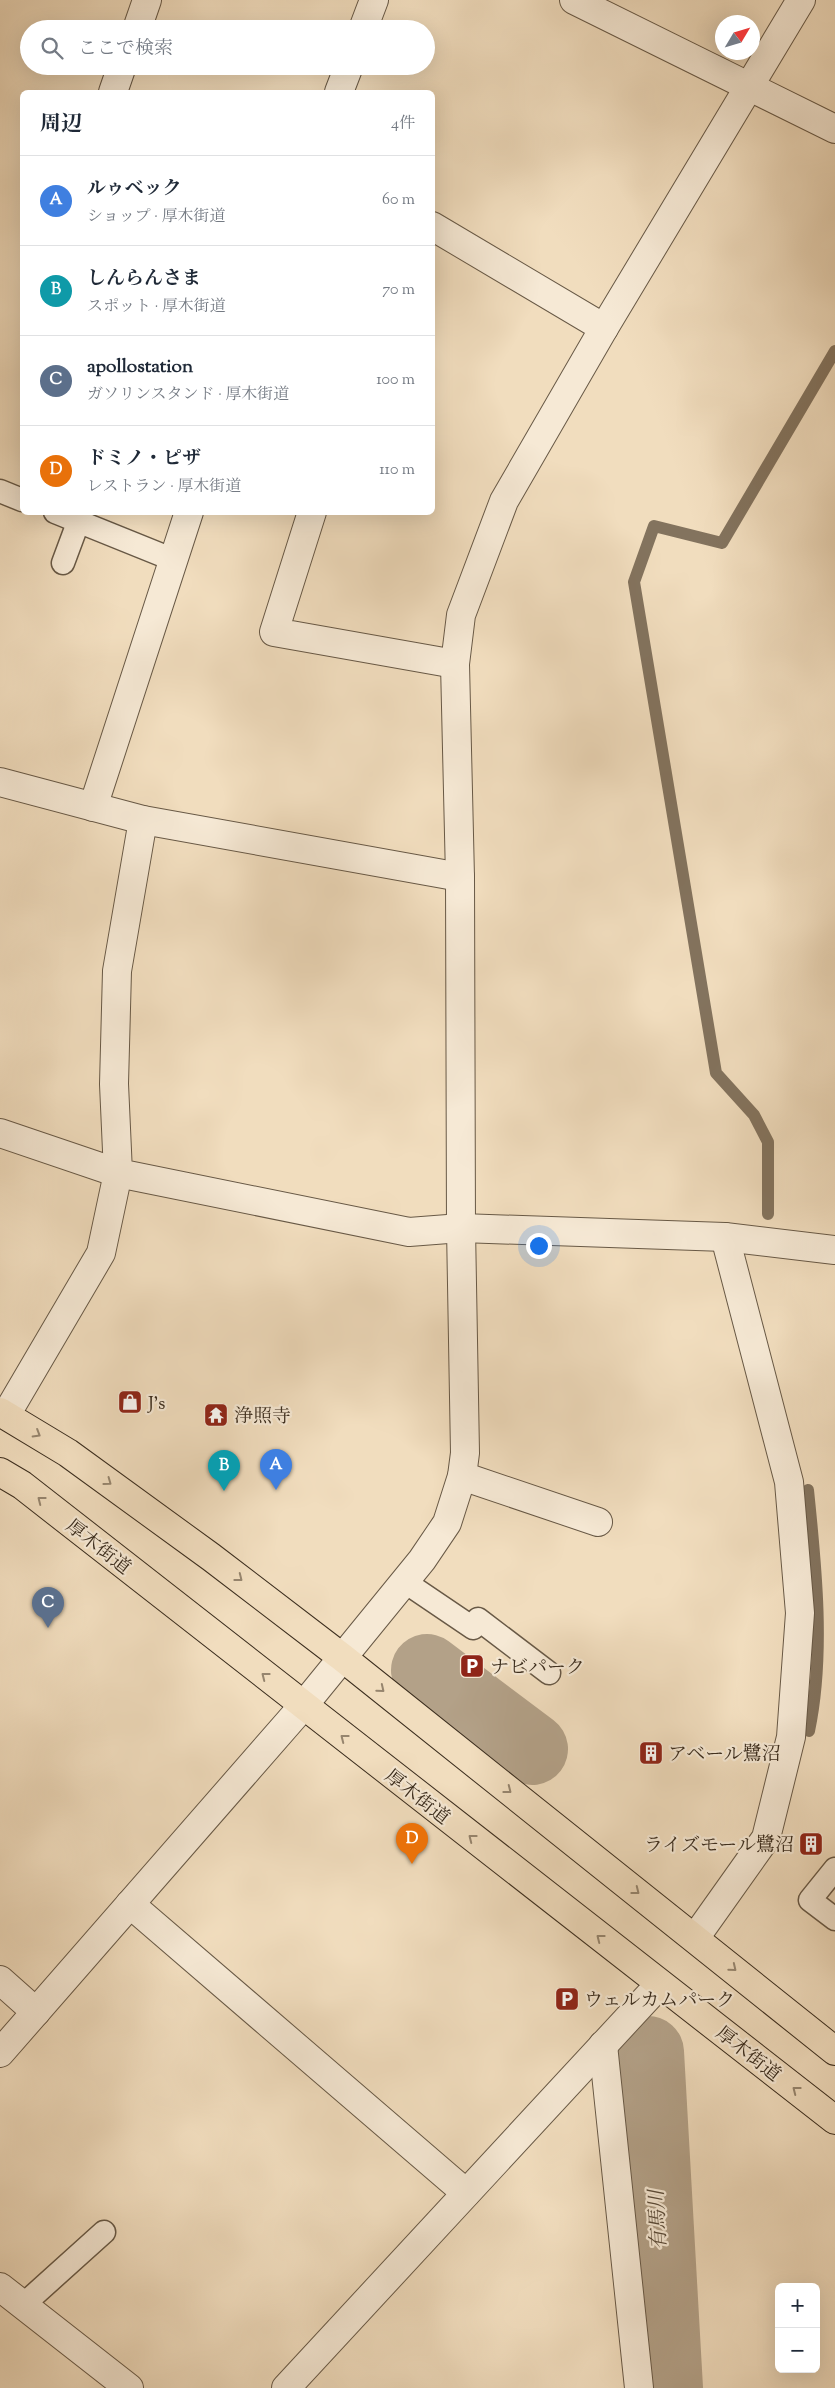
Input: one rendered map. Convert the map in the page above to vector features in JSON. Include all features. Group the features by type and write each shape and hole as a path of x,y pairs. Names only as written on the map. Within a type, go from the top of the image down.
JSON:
{"highway":[{"path":"3,1414 68,1453 211,1556 343,1658 835,2051"},
{"name":"厚木街道","path":"0,1472 22,1485 835,2120"}],"street":[{"path":"140,20 147,0"},
{"path":"366,20 374,0"},
{"path":"574,0 835,129"},
{"path":"0,2054 303,1706 405,1582 446,1523 462,1476 465,1453 461,1228 460,877 455,664 461,615 504,501 604,328 801,0"},
{"path":"113,90 119,75"},
{"path":"340,90 346,75"},
{"path":"435,228 604,328"},
{"path":"93,807 188,515"},
{"path":"311,515 274,632 455,664"},
{"path":"0,782 143,820 460,877"},
{"path":"3,1414 101,1253 118,1174 114,1084 117,971 143,820"},
{"path":"0,1133 118,1174 409,1232 461,1228 726,1237 835,1250"},
{"path":"695,1938 766,1838 791,1737 800,1613 789,1482 726,1237"},
{"path":"462,1476 598,1522"},
{"path":"130,1904 466,2193"},
{"path":"0,1980 36,2012"},
{"path":"286,2388 660,1984"},
{"path":"603,2045 639,2388"},
{"path":"0,2287 129,2388"}],"lane":[{"path":"0,491 20,499"},
{"path":"63,563 80,517 174,560"},
{"path":"405,1582 472,1628 478,1619 550,1673"},
{"path":"835,1869 810,1900 835,1919"},
{"path":"23,2305 104,2232"}],"waterway":[{"path":"768,1214 768,1142 754,1115 716,1073 634,582 654,526 722,543 835,351"},
{"path":"808,1490 814,1549 818,1642 814,1702 809,1731"},
{"path":"427,1670 532,1749"},
{"name":"有馬川","path":"648,2052 667,2388"}],"place":[{"name":"J's","path":"130,1402"},
{"name":"浄照寺","path":"216,1415"},
{"name":"ルゥベック","path":"276,1490"},
{"name":"しんらんさま","path":"224,1491"},
{"name":"apollostation","path":"48,1628"},
{"name":"ナビパーク","path":"472,1666"},
{"name":"アベール鷺沼","path":"651,1753"},
{"name":"ライズモール鷺沼","path":"811,1844"},
{"name":"ドミノ・ピザ","path":"412,1864"},
{"name":"ウェルカムパーク","path":"567,1999"}]}
